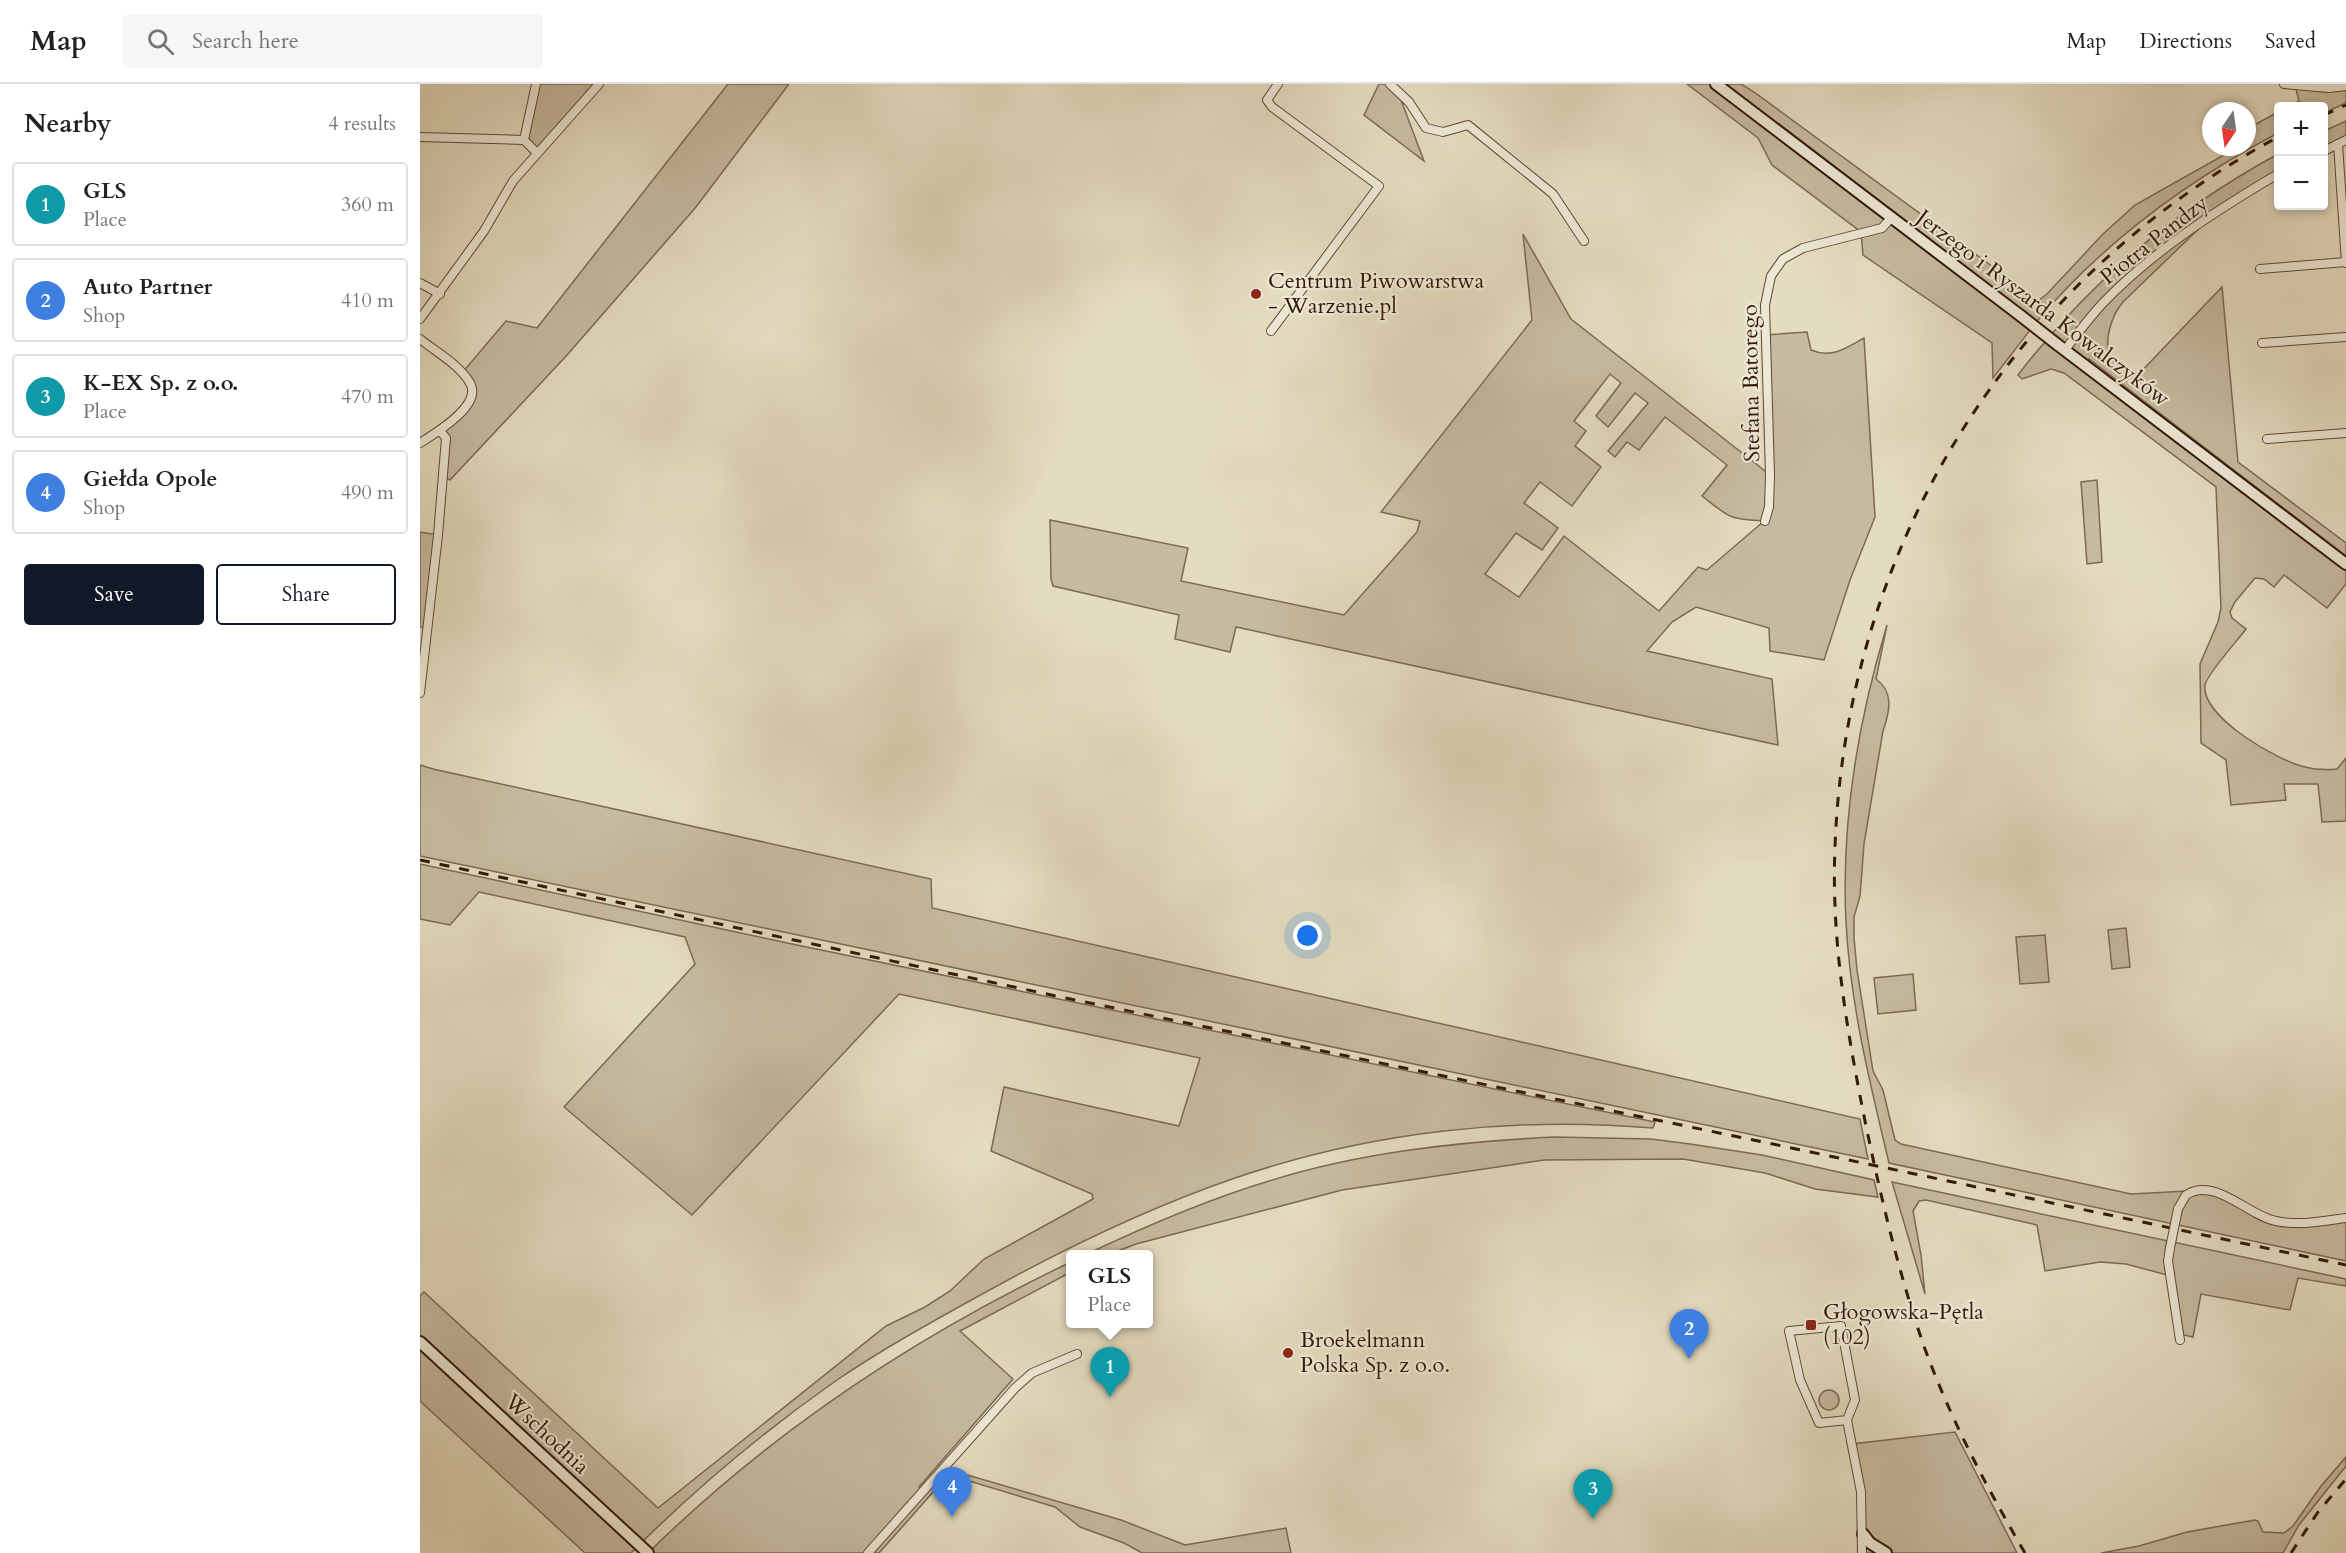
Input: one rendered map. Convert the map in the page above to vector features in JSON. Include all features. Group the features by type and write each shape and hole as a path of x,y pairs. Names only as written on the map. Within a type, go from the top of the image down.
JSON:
{"main road":[{"name":"Jerzego i Ryszarda Kowalczyków","path":"1716,84 2346,564"},
{"name":"Wschodnia","path":"420,1342 648,1553"},
{"path":"1863,1534 1870,1543 1886,1553"}],"street":[{"path":"524,140 536,84"},
{"path":"420,319 484,231 513,181 599,84"},
{"path":"1271,331 1379,186 1272,107 1267,100 1278,84"},
{"path":"1390,84 1409,102 1426,128 1443,132 1468,125 1553,194 1584,241"},
{"path":"2284,84 2329,88 2346,86"},
{"path":"420,137 524,140 537,153"},
{"path":"2328,149 2346,140"},
{"path":"2260,269 2346,262 2338,144"},
{"name":"Piotra Pandzy","path":"2062,348 2105,302 2157,256 2215,213 2274,176"},
{"name":"Stefana Batorego","path":"1765,521 1770,475 1765,305 1771,276 1783,259 1803,248 1882,228 1891,218"},
{"path":"420,283 440,294"},
{"path":"2262,343 2346,337"},
{"path":"420,339 462,373 471,384 473,393 468,405 440,431 420,443"},
{"path":"420,693 446,438 440,431"},
{"path":"2267,439 2346,433"},
{"path":"2180,1340 2168,1262 2178,1209 2186,1195 2200,1190 2223,1195 2273,1221 2303,1223 2346,1218"},
{"path":"1847,1420 1819,1423 1800,1380 1789,1331 1841,1326 1855,1400 1847,1420 1861,1492 1862,1553"},
{"path":"868,1553 1015,1388 1032,1373 1059,1359 1077,1354"}],"shaded area":[{"path":"536,84 599,84 537,153 524,140"},
{"path":"728,84 789,84 696,207 568,354 450,480 443,476 446,438 440,431 468,405 473,392 462,373 506,321 537,328"},
{"path":"1379,84 1395,84 1424,161 1364,115"},
{"path":"1687,84 1741,84 1754,92 1989,264 2035,301 2047,294 2103,234 2135,205 2222,156 2237,156 2180,192 2119,239 2091,264 2038,320 1993,378 1992,343 1863,255 1861,232 1772,165 1758,138"},
{"path":"2295,85 2346,86 2346,103 2328,111 2328,102 2297,102 2299,101"},
{"path":"2274,114 2274,135 2256,145 2256,124"},
{"path":"2346,121 2346,140 2328,149 2328,129"},
{"path":"2274,156 2274,176 2215,213 2123,302 2109,330 2108,346 2115,363 2135,378 2222,287 2238,462 2346,543 2346,556 2089,359 2086,366 2346,564 2346,584 2327,608 2284,575 2274,587 2264,579 2255,578 2235,602 2230,612 2232,618 2246,629 2217,665 2205,685 2207,697 2215,710 2228,723 2243,736 2277,756 2305,767 2321,769 2337,769 2346,758 2346,821 2322,822 2318,784 2284,784 2286,800 2231,805 2226,760 2201,743 2200,664 2218,622 2221,608 2216,487 2064,373 2051,369 2022,379 2018,375 2075,308 2136,250 2204,199"},
{"path":"1523,234 1571,319 1769,474 1765,335 1807,332 1811,350 1826,353 1839,351 1864,338 1875,517 1850,580 1824,660 1770,651 1769,628 1696,607 1672,622 1647,651 1772,679 1778,745 1236,627 1230,652 1175,639 1179,615 1053,586 1050,520 1188,548 1181,581 1344,615 1417,532 1420,521 1381,512 1532,320","holes":["1610,374 1621,383 1596,416 1608,427 1635,393 1648,403 1608,451 1615,457 1627,442 1639,450 1665,417 1727,465 1702,496 1730,516 1764,521 1707,570 1698,567 1659,611 1564,536 1519,597 1485,574 1516,533 1542,550 1558,528 1524,503 1540,482 1572,506 1601,467 1575,446 1586,431 1574,421"]},
{"path":"2097,480 2102,562 2087,564 2081,482"},
{"path":"420,532 438,535 426,628 420,627"},
{"path":"1887,625 1876,679 1886,690 1889,709 1883,731 1864,844 1860,896 1854,917 1854,938 1873,1071 1883,1090 1895,1140 1901,1144 2131,1194 2207,1190 2273,1221 2346,1218 2346,1261 1889,1163 1856,1013 1848,952 1845,884 1849,809 1860,735"},
{"path":"420,765 931,879 932,908 1860,1119 1868,1159 420,856"},
{"path":"420,864 792,944 1655,1122 1653,1128 1547,1124 1495,1126 1389,1139 1286,1162 1168,1203 1038,1264 922,1327 854,1369 810,1399 730,1462 631,1553 585,1553 420,1401 420,1296 424,1292 658,1508 886,1326 925,1307 950,1291 984,1259 1093,1199 1092,1194 991,1151 1004,1087 1179,1126 1200,1058 899,994 692,1215 564,1107 695,964 685,937 479,892 450,925 420,919"},
{"path":"2126,928 2130,967 2112,969 2108,930"},
{"path":"2045,935 2049,982 2020,984 2016,937"},
{"path":"1913,974 1916,1010 1878,1014 1874,978"},
{"path":"1554,1137 1651,1139 1690,1144 1762,1155 1874,1180 1878,1197 1815,1189 1765,1173 1683,1159 1544,1160 1342,1190 1120,1250 1096,1250 1199,1205 1304,1171 1410,1150"},
{"path":"1892,1182 2346,1279 2346,1286 2298,1278 2290,1310 2201,1294 2193,1337 2179,1334 2171,1276 2126,1264 2100,1262 2045,1271 2037,1225 1926,1200 1919,1201 1913,1211 1925,1294"},
{"path":"1066,1264 1066,1275 960,1331 1013,1379 919,1487 924,1492 935,1480 964,1474 1121,1520 1185,1545 1286,1528 1291,1553 1142,1553 1124,1543 1080,1527 1055,1507 966,1480 935,1490 879,1553 648,1553 744,1467 795,1427 901,1355 1013,1291"},
{"path":"1829,1390 1836,1393 1839,1400 1836,1407 1829,1410 1822,1407 1819,1400 1822,1393"},
{"path":"1955,1432 2017,1553 1862,1553 1863,1534 1852,1444"},
{"path":"2346,1457 2346,1466 2299,1525 2283,1553 2101,1553 2139,1546 2187,1532 2255,1520 2258,1521 2263,1532 2284,1533 2293,1526 2321,1486"}],"railway":[{"path":"2328,113 2346,105"},
{"path":"2025,1553 1970,1453 1925,1349 1899,1265 1871,1150 1847,1019 1835,916 1835,847 1846,736 1871,629 1910,527 1961,432 2024,345 2098,266 2183,196 2274,139"},
{"path":"420,860 1056,996 2346,1265"},
{"path":"2291,1553 2318,1512 2346,1479"}],"place":[{"name":"Centrum Piwowarstwa - Warzenie.pl","path":"1256,294"},
{"name":"Głogowska-Pętla (102)","path":"1811,1325"},
{"name":"Broekelmann Polska Sp. z o.o.","path":"1288,1353"},
{"name":"Auto Partner","path":"1689,1359"},
{"name":"GLS","path":"1110,1397"},
{"name":"Giełda Opole","path":"952,1517"},
{"name":"K-EX Sp. z o.o.","path":"1593,1519"}]}
